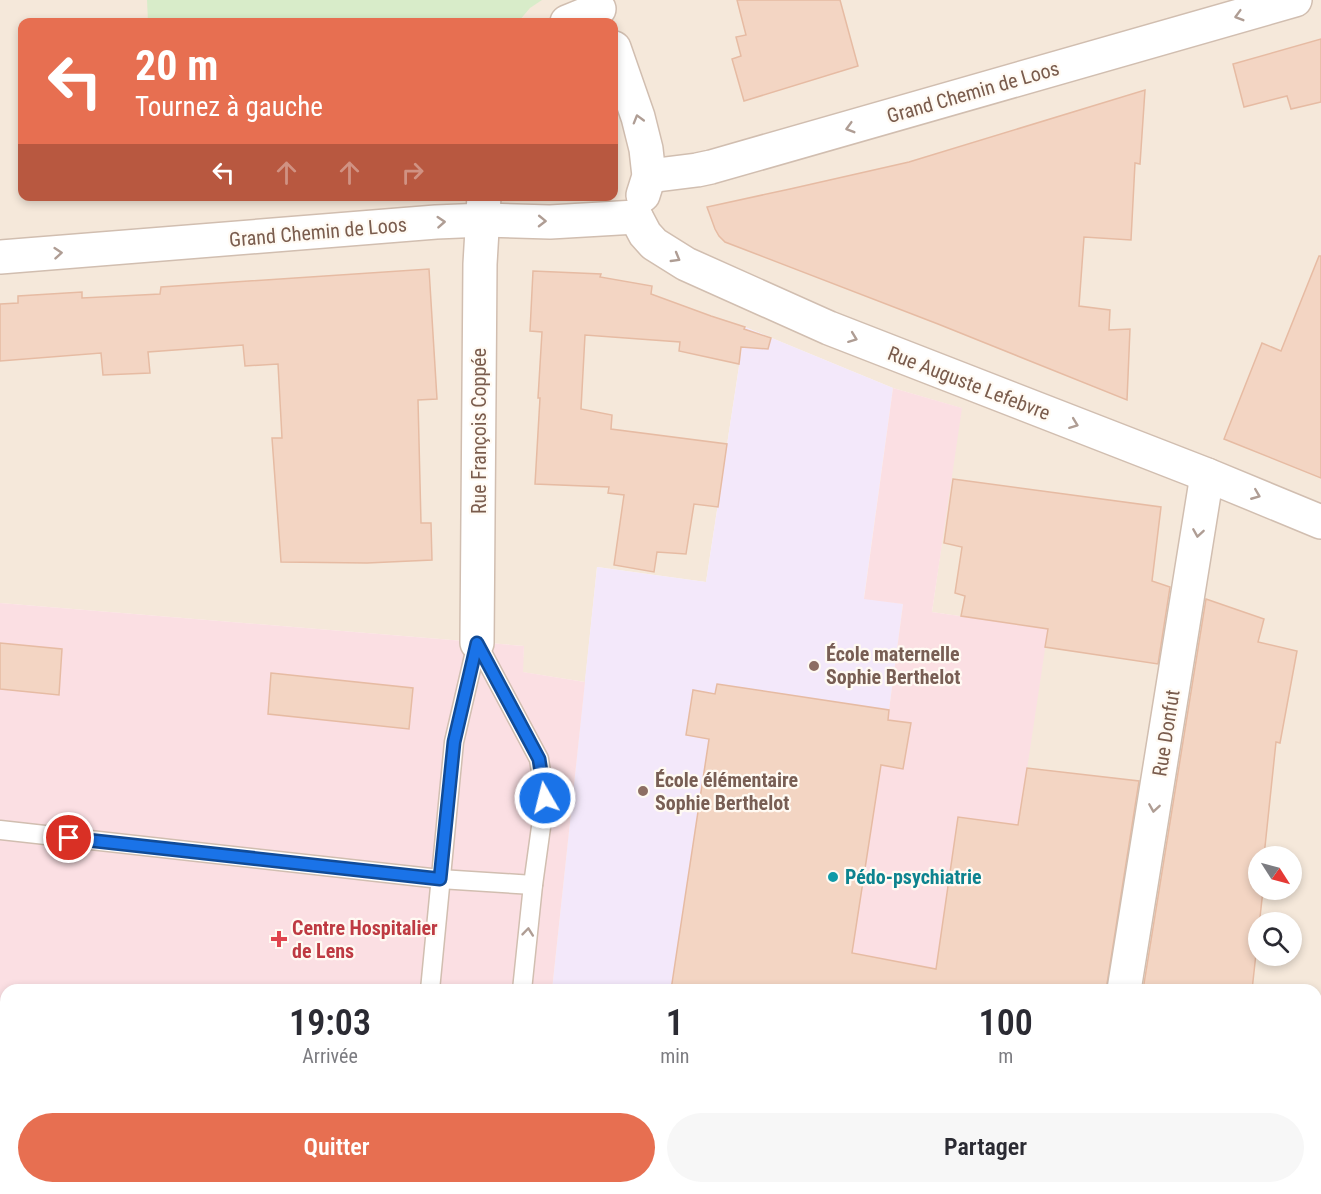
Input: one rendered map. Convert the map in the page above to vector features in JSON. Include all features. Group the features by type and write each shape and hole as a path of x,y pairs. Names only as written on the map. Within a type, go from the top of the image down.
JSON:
{"street":[{"name":"Grand Chemin de Loos","path":"649,176 711,168 1296,0"},
{"path":"579,18 600,11"},
{"path":"618,60 638,117 646,149 649,176 636,217"},
{"name":"Grand Chemin de Loos","path":"0,258 436,222 484,208 550,222 636,217"},
{"name":"Rue François Coppée","path":"477,643 480,264 484,208"},
{"name":"Rue Auguste Lefebvre","path":"636,217 645,234 654,244 696,269 842,334 1207,475 1321,522"},
{"name":"Rue Donfut","path":"1125,984 1207,475"}],"lane":[{"path":"431,984 454,742 477,643"},
{"path":"477,643 539,759 545,798 523,984"},
{"path":"0,830 440,879 533,885"}],"shaded area":[{"path":"0,0 1321,0 1321,984 995,984 1047,629 932,612 961,408 893,388 745,327 706,582 597,567 585,682 522,672 524,646 0,603"},
{"path":"745,327 893,388 864,598 903,604 889,710 787,984 553,984 597,567 706,582"},
{"path":"893,388 962,408 932,612 1048,629 995,984 787,984 889,710 903,604 864,599"},
{"name":"Centre Hospitalier de Lens","path":"0,603 524,646 523,672 585,682 553,984 0,984"}],"green space":[{"path":"147,0 542,0 530,8 521,18 148,18"}],"building":[{"path":"737,0 840,0 858,66 744,101 732,59 741,56 736,37 746,35"},
{"path":"1321,39 1321,102 1291,109 1287,96 1244,107 1233,64"},
{"path":"1145,90 1140,164 1135,163 1131,240 1084,237 1079,306 1110,310 1109,330 1130,329 1127,400 725,242 715,229 707,207 909,162"},
{"path":"1319,256 1321,256 1321,478 1224,439 1262,343 1281,351"},
{"path":"429,269 437,399 418,400 421,523 431,523 432,560 367,563 281,562 272,438 282,438 278,364 245,366 243,345 148,352 150,373 103,375 101,353 0,361 0,304 18,303 18,296 82,292 82,298 160,294 161,287"},
{"path":"533,271 601,274 600,277 652,286 651,294 771,338 768,349 741,347 739,364 679,351 680,342 585,335 581,409 612,415 611,429 727,444 718,507 694,504 686,554 657,552 654,572 614,565 624,495 608,493 609,487 535,484 542,332 530,331"},
{"path":"953,479 1161,507 1152,581 1170,587 1158,664 1045,647 1048,629 961,616 965,596 955,593 962,547 944,543"},
{"path":"1206,599 1264,619 1258,642 1297,651 1280,743 1276,742 1265,846 1248,846 1248,900 1262,900 1261,912 1248,912 1248,966 1255,966 1253,984 1144,984"},
{"path":"0,643 62,649 59,695 0,689"},
{"path":"271,673 413,688 409,729 268,714"},
{"path":"717,684 889,710 888,720 911,723 903,769 881,765 852,953 936,969 958,817 1018,825 1027,768 1139,781 1107,984 672,984 709,739 686,735 693,690 715,694"}],"place":[{"name":"École maternelle Sophie Berthelot","path":"814,666"},
{"name":"École élémentaire Sophie Berthelot","path":"643,791"},
{"name":"Pédo-psychiatrie","path":"833,877"},
{"name":"Centre Hospitalier de Lens","path":"279,939"}],"route":[{"path":"69,838 440,879 454,742 477,643 539,759 545,798"}]}
